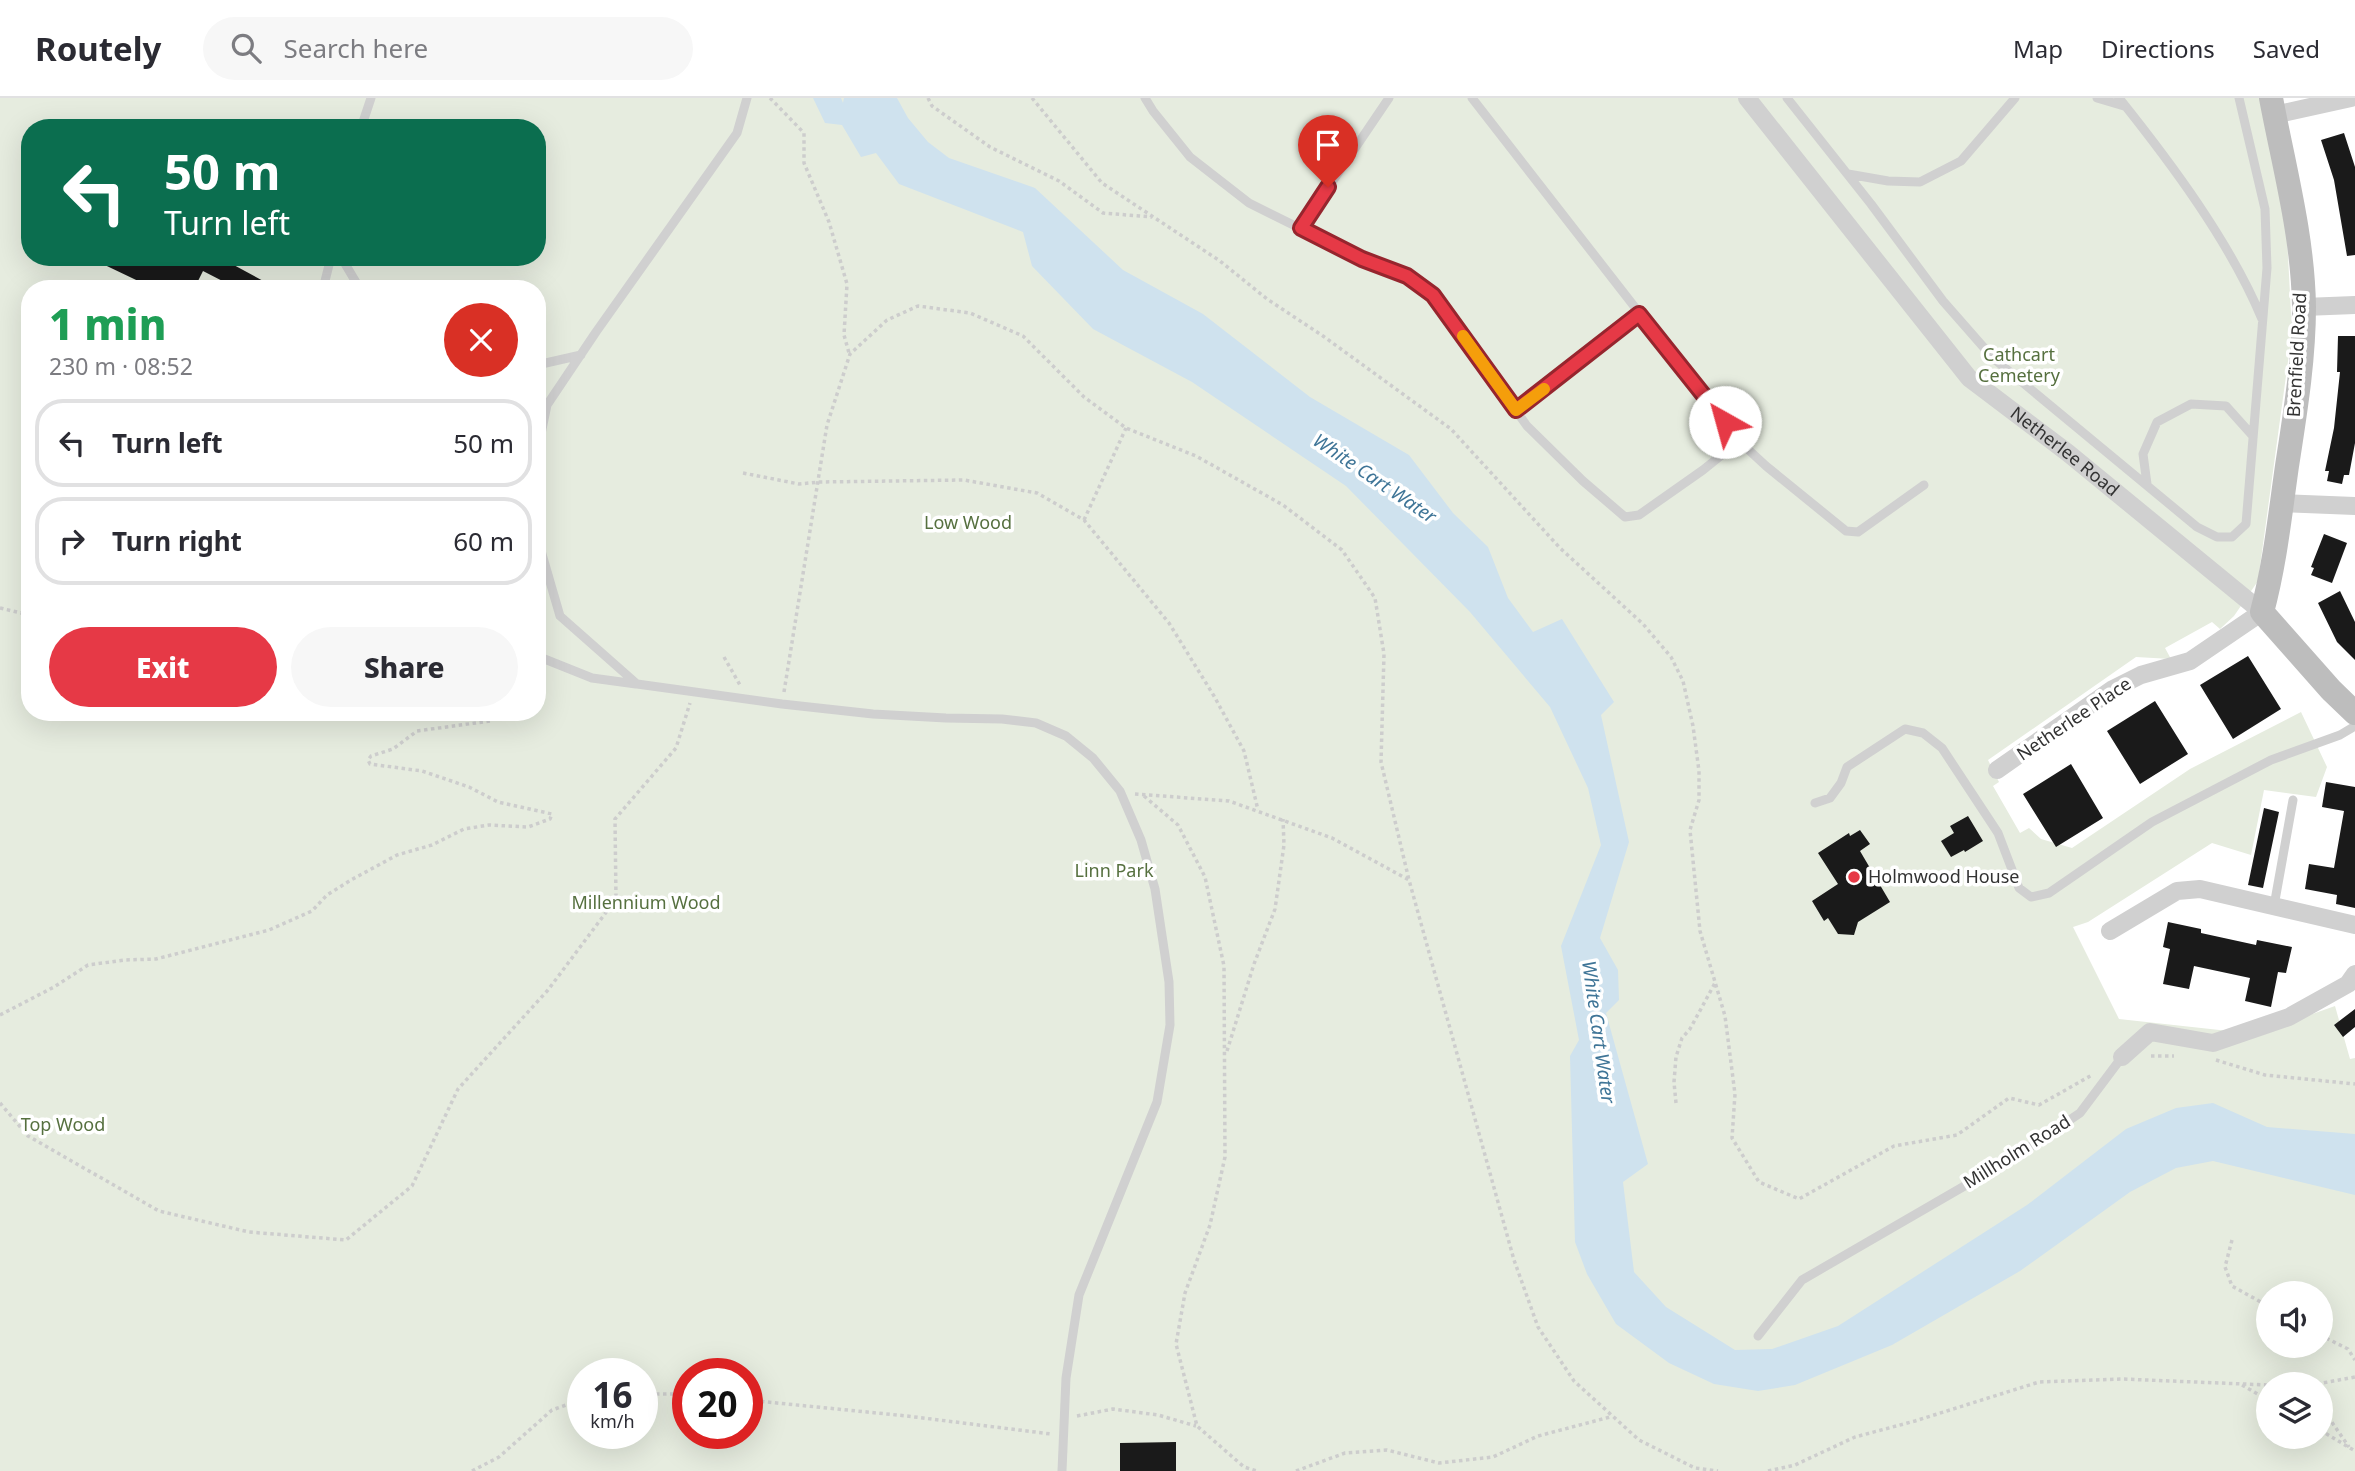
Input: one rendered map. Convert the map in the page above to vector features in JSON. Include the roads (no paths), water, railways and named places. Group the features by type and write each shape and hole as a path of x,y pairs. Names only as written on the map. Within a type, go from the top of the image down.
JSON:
{"street":[{"name":"Netherlee Road","path":"1747,98 1969,378 2068,453 2262,612 2355,713"},
{"path":"2272,106 2351,98"},
{"name":"Brenfield Road","path":"2262,612 2273,571 2300,373 2304,307 2295,214 2272,106"},
{"path":"2304,307 2355,305"},
{"path":"2282,503 2355,506"},
{"name":"Netherlee Place","path":"1997,770 2113,689 2141,675 2189,661 2262,612"},
{"path":"2110,931 2178,891 2200,889 2355,925"},
{"name":"Millholm Road","path":"2122,1057 2150,1032 2213,1043 2289,1017 2348,984 2355,974"}],"lane":[{"path":"364,119 371,98"},
{"path":"546,409 737,133 747,98"},
{"path":"1145,98 1190,157 1249,203 1362,259 1407,276 1433,295 1527,426 1625,516 1639,515 1739,441"},
{"path":"1301,228 1389,98"},
{"path":"1472,98 1739,441 1766,466 1846,531 1858,532 1924,485"},
{"path":"1787,98 1942,301 1993,358 2197,527 2217,537 2232,537 2246,524 2267,268 2265,209 2239,98"},
{"path":"1847,174 1888,181 1920,182 1961,161 2015,98"},
{"path":"2097,98 2125,106"},
{"path":"2119,98 2218,236 2247,281 2263,320"},
{"path":"1516,410 1639,314"},
{"path":"546,363 581,355"},
{"path":"2147,484 2143,454 2157,422 2191,404 2225,406 2252,435"},
{"path":"546,568 560,616 637,684"},
{"path":"546,660 592,678 693,693 873,714 1002,719 1036,723 1066,736 1093,758 1120,791 1142,841 1155,889 1169,982 1170,1025 1157,1101 1079,1295 1066,1378 1062,1471"},
{"path":"1815,803 1830,798 1841,783 1847,767 1905,729 1923,733 1942,748 1998,833 2020,888 2031,897 2049,893 2152,822 2270,760 2340,735 2355,726"},
{"path":"2274,906 2293,800"},
{"name":"Millholm Road","path":"1758,1336 1802,1280 2018,1154 2080,1113 2122,1057"}],"water":[{"name":"White Cart Water","path":"813,98 841,98 843,103 844,98 897,98 908,118 928,142 949,158 1035,188 1123,270 1203,314 1310,397 1409,455 1453,513 1488,547 1508,598 1533,632 1562,619 1614,702 1601,715 1629,842 1600,938 1618,970 1619,1000 1606,1013 1648,1164 1623,1182 1634,1272 1666,1307 1735,1350 1772,1349 1838,1326 2027,1205 2126,1129 2176,1108 2213,1103 2267,1127 2355,1134 2355,1195 2213,1161 2176,1168 2130,1192 2020,1271 1892,1345 1795,1385 1758,1391 1714,1384 1669,1363 1616,1324 1587,1274 1575,1242 1570,1056 1579,1040 1561,946 1601,845 1588,788 1550,707 1470,612 1346,486 1192,382 1093,329 1032,266 1023,232 899,184 876,153 861,157 842,125 825,123"}],"place":[{"name":"Holmwood House","path":"1854,877"}],"park label":[{"name":"Cathcart Cemetery","path":"2019,365"},
{"name":"Low Wood","path":"968,523"},
{"name":"Linn Park","path":"1114,871"},
{"name":"Millennium Wood","path":"646,903"},
{"name":"Top Wood","path":"63,1125"}]}
